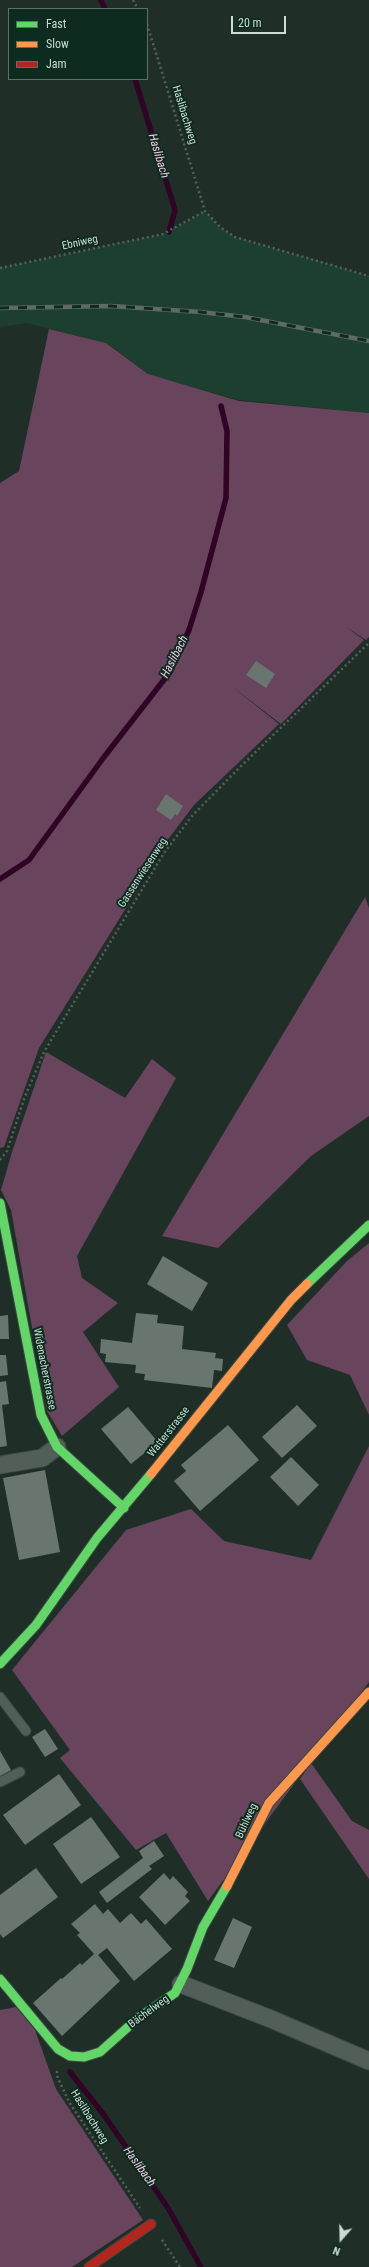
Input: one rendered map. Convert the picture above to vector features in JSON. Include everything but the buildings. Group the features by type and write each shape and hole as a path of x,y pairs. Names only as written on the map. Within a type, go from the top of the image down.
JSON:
{"street":[{"name":"Widenacherstrasse","path":"0,1203 41,1415 57,1447 124,1508"},
{"name":"Watterstrasse","path":"0,1664 36,1625 97,1538 124,1508 290,1300 369,1225"},
{"path":"0,1465 42,1458 57,1447"},
{"name":"Bühlweg","path":"181,1984 203,1927 236,1871 269,1803 284,1783 369,1692"},
{"name":"Bächelweg","path":"0,1978 58,2049 70,2056 84,2057 100,2052 137,2019 175,1993 181,1984"},
{"path":"181,1984 271,2019 369,2060"},
{"path":"88,2267 151,2224"}],"lane":[{"path":"0,1697 26,1731"},
{"path":"0,1782 20,1772"}],"path":[{"name":"Haslibachweg","path":"148,27 205,211"},
{"name":"Ebniweg","path":"0,268 163,234 205,211"},
{"path":"205,211 220,227 235,237 369,276"},
{"name":"Gassenwiesenweg","path":"0,1160 7,1151 24,1099 44,1052 164,853 197,810 369,643"},
{"name":"Haslibachweg","path":"58,2049 57,2076 69,2102 180,2267"}],"shaded area":[{"path":"205,211 220,227 235,237 369,276 369,413 239,400 150,375 107,343 27,323 0,327 0,268 163,234"},
{"path":"49,329 106,343 148,374 239,401 369,413 369,637 366,640 346,627 364,640 281,724 231,686 279,724 194,805 163,846 164,847 39,1048 4,1147 0,1148 0,483 19,471"},
{"path":"365,897 369,908 369,1116 311,1156 218,1248 162,1236"},
{"path":"46,1052 125,1098 152,1059 176,1078 77,1256 82,1278 118,1303 83,1332 119,1387 62,1436 47,1411 11,1210 1,1190 12,1152"},
{"path":"369,1243 369,1415 350,1375 307,1360 287,1325 347,1261"},
{"path":"369,1446 369,1682 208,1901 166,1833 136,1850 60,1758 70,1750 12,1670 126,1530 191,1509 224,1541 311,1560"},
{"path":"311,1763 352,1821 369,1830 369,1879 300,1779"},
{"path":"16,2007 35,2030 56,2089 143,2220 72,2267 0,2267 0,2010"}],"waterway":[{"name":"Haslibach","path":"101,0 105,8"},
{"name":"Haslibach","path":"135,80 175,210 169,232"},
{"name":"Haslibach","path":"0,879 29,860 104,757 170,672 189,630 201,592 226,498 227,431 221,406"},
{"name":"Haslibach","path":"70,2072 104,2115 168,2208 201,2267"}],"railway":[{"path":"0,308 111,306 200,312 245,317 369,341"}],"traffic: fast":[{"path":"0,1203 41,1415 57,1447 124,1508"},
{"path":"307,1284 369,1225"},
{"path":"0,1664 36,1625 97,1538 151,1474"},
{"path":"0,1979 58,2049 70,2056 84,2057 100,2052 137,2019 175,1993 187,1969 203,1927 227,1886"}],"traffic: slow":[{"path":"151,1474 291,1300 307,1284"},
{"path":"227,1886 269,1803 369,1692"}],"traffic: jam":[{"path":"89,2267 151,2224"}]}
